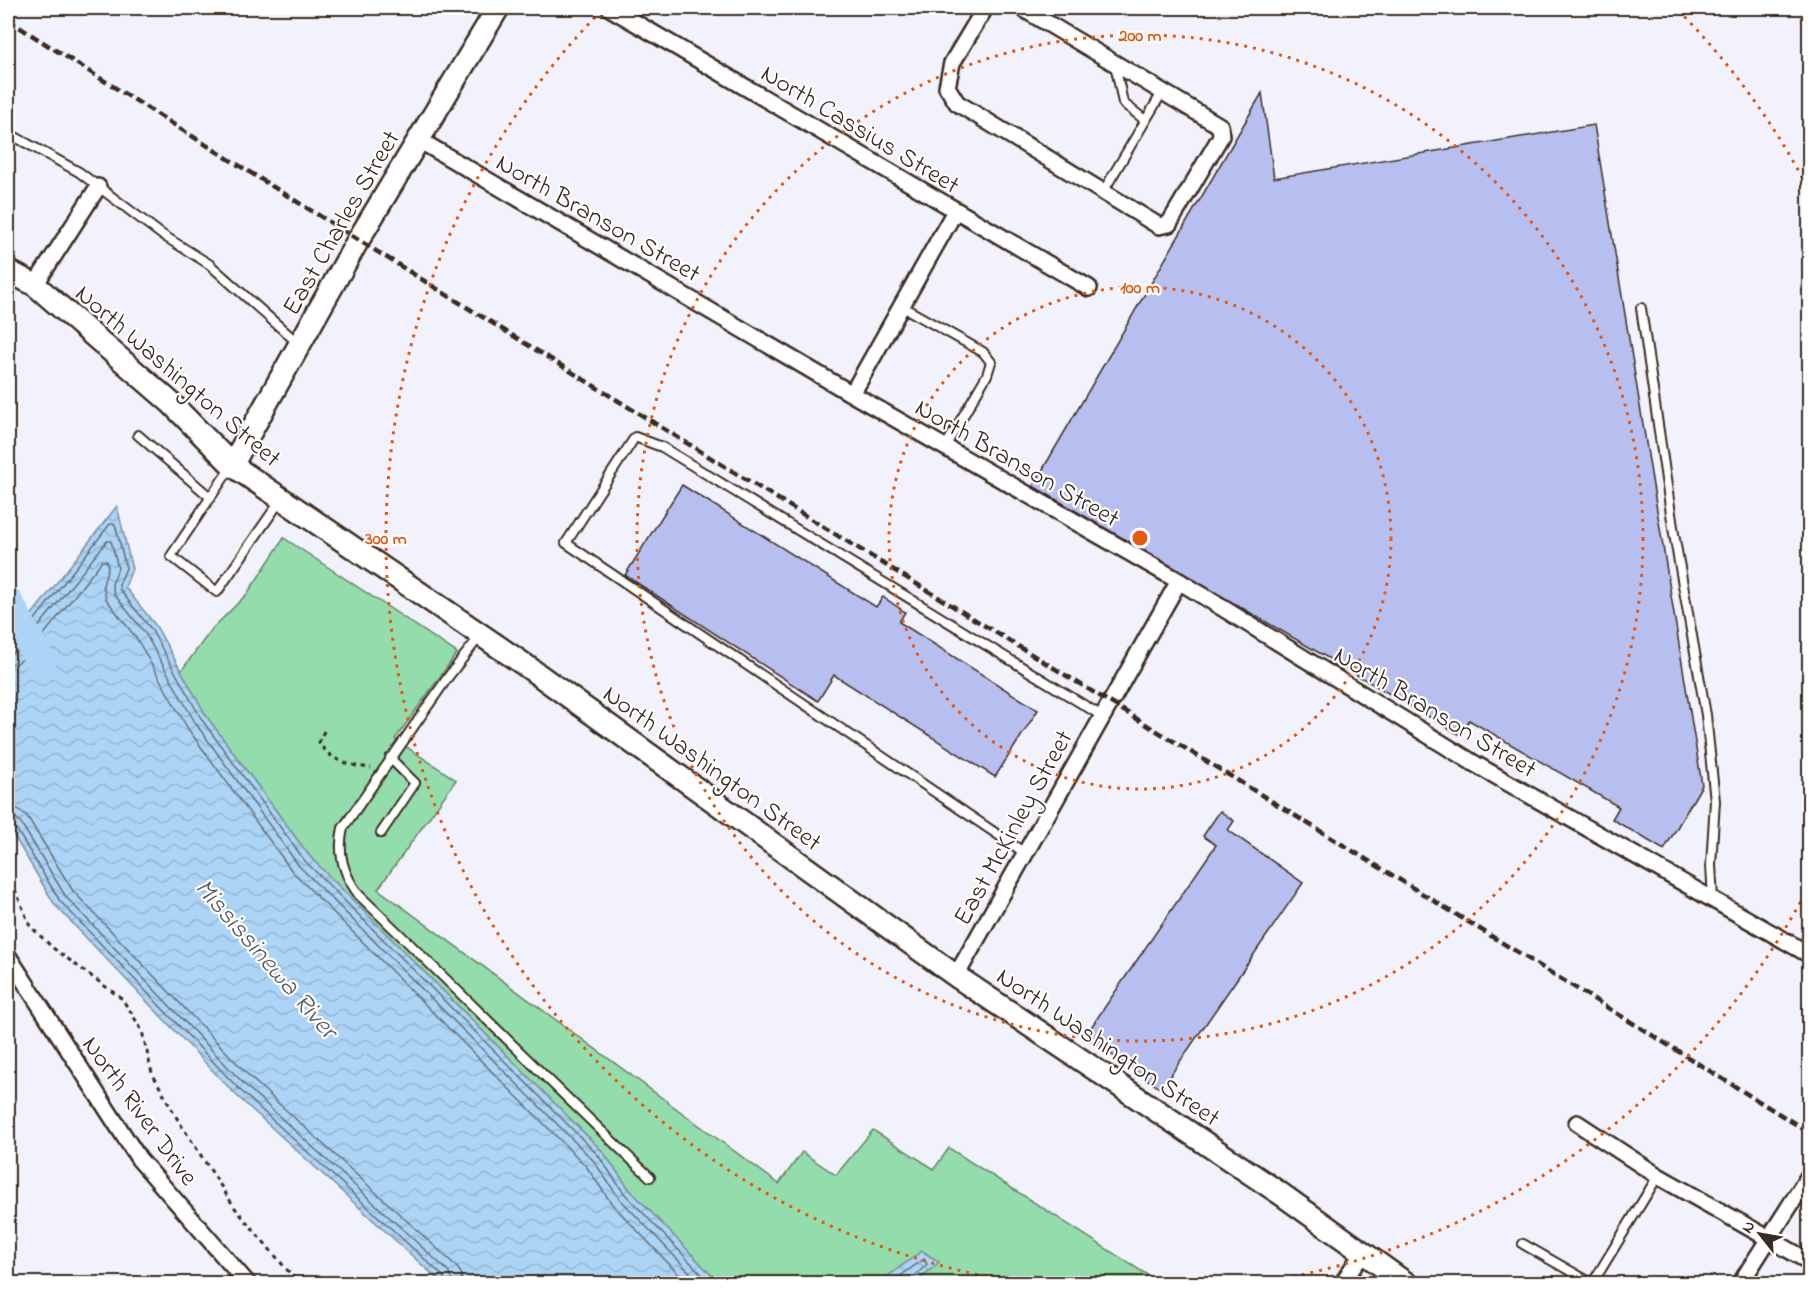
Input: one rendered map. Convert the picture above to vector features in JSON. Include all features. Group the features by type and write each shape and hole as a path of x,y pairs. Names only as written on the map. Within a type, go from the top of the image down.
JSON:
{"street":[{"name":"East Charles Street","path":"232,465 357,242 498,8"},
{"name":"North Cassius Street","path":"610,8 1089,288"},
{"path":"985,8 952,63 947,87 957,103 1159,226 1169,224 1221,136 1220,126 1022,8"},
{"name":"North Branson Street","path":"419,140 852,394 1179,581 1474,764 1809,955"},
{"path":"35,285 98,187"},
{"path":"852,394 955,211"},
{"name":"North Washington Street","path":"8,271 35,285 170,402 232,465 481,635 956,976 1281,1194 1407,1284"},
{"name":"East McKinley Street","path":"956,976 1179,581"},
{"name":"North River Drive","path":"8,956 139,1159 248,1284"},
{"path":"1577,1123 1658,1176 1809,1263"},
{"path":"1740,1284 1809,1174"},
{"path":"1342,1284 1363,1252"}],"lane":[{"path":"1115,63 1123,103 1145,120"},
{"path":"1103,192 1162,91"},
{"path":"8,133 79,172 161,234 209,264 300,344"},
{"path":"901,306 983,352 991,362 987,375 945,447"},
{"path":"1641,308 1674,534 1706,715 1715,801 1711,865 1713,900"},
{"path":"138,435 210,497"},
{"path":"1025,854 566,543 635,437 662,447 1102,716"},
{"path":"232,465 171,556 218,592 281,499"},
{"path":"481,635 390,758 343,828 339,842 342,864 350,884 522,1051 554,1087 650,1177"},
{"path":"381,833 415,783 390,758"},
{"path":"1523,1244 1592,1283 1658,1176"}],"path":[{"path":"324,731 319,742 323,749 349,766 383,768"},
{"path":"8,872 30,926 53,948 121,998 131,1012 142,1031 152,1073 177,1120 235,1208 299,1284"}],"green space":[{"path":"284,538 457,653 395,739 456,780 378,889 779,1184 802,1152 836,1175 873,1130 934,1169 949,1148 1160,1283 915,1283 939,1262 922,1251 879,1283 719,1283 629,1189 603,1152 310,857 207,717 181,671 212,629 247,594"}],"water":[{"path":"117,506 132,569 125,587 156,626 207,717 310,857 603,1152 629,1189 719,1283 442,1283 236,1095 55,905 8,826 8,645"},
{"path":"922,1251 939,1262 915,1283 879,1283"}],"building":[{"path":"1262,93 1274,178 1594,125 1702,785 1664,850 1612,819 1619,807 1469,720 1460,735 1033,486"},
{"path":"682,485 876,607 883,597 905,612 899,622 1038,710 995,777 834,675 818,701 625,575"},
{"path":"1220,811 1234,821 1228,830 1303,883 1161,1089 1085,1036 1216,845 1203,836"}],"waterway":[{"name":"Mississinewa River","path":"8,602 41,662"}],"railway":[{"path":"67,8 92,11 183,8"},
{"path":"8,20 682,440 1810,1133"}]}
